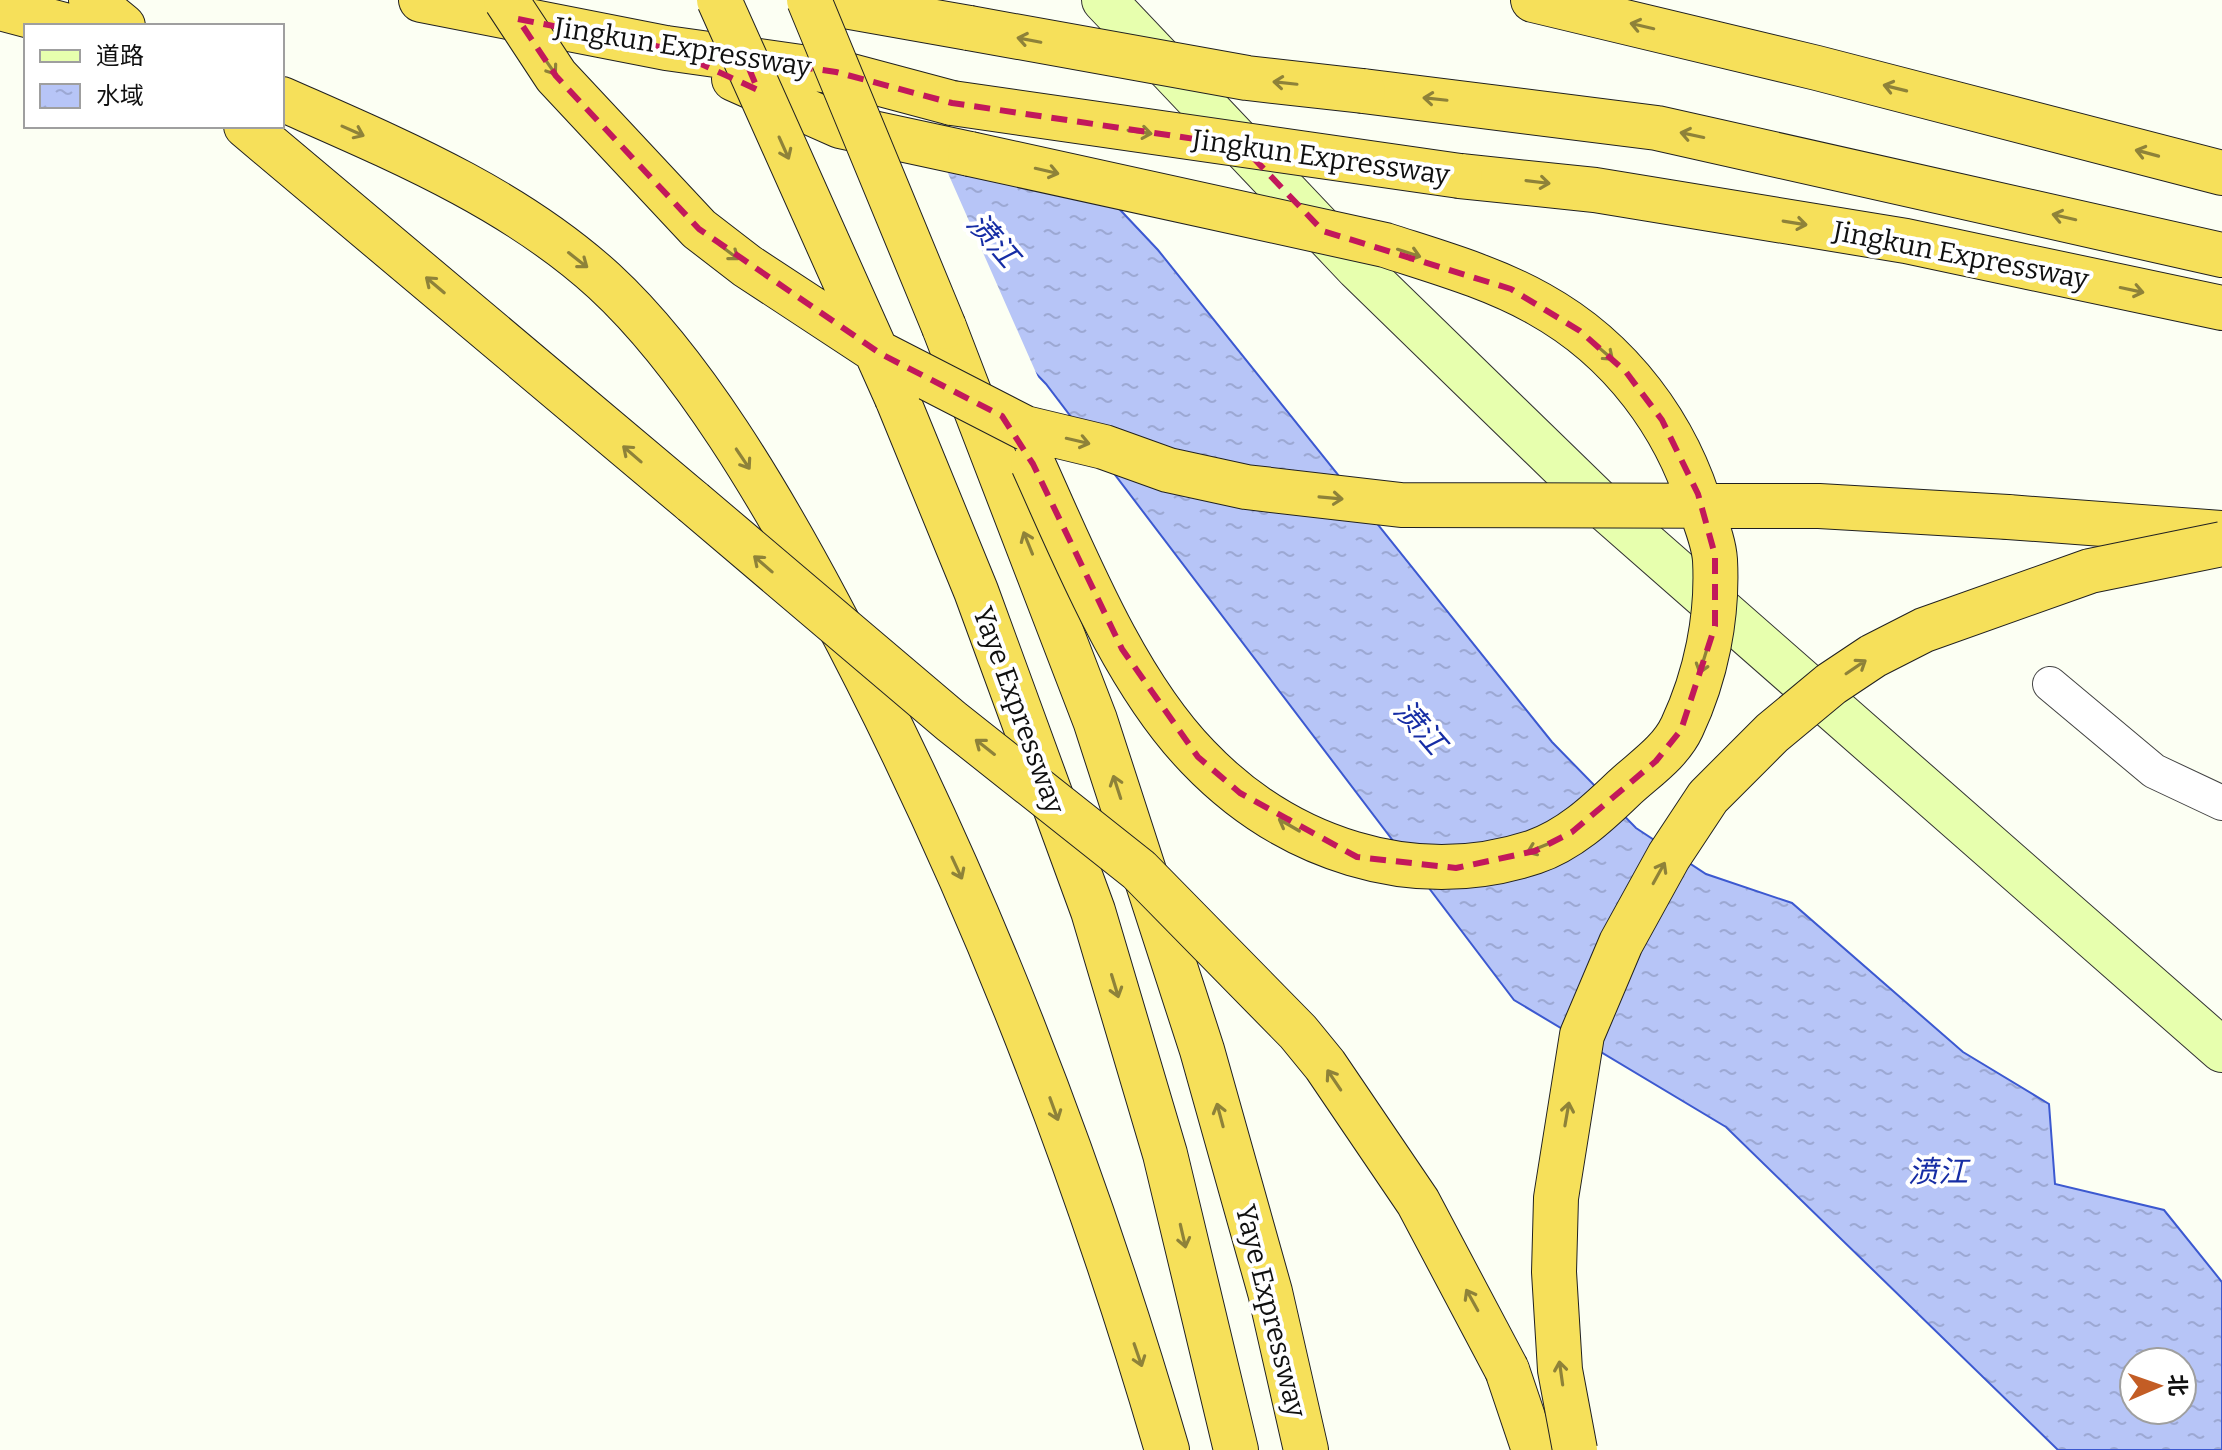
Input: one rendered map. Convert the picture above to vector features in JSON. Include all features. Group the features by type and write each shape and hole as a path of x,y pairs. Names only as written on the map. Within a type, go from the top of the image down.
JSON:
{"highway":[{"path":"91,0 121,24"},
{"name":"Jingkun Expressway","path":"421,0 666,48 836,72 952,103 1007,112 1460,176 1595,190 1906,241 2222,308"},
{"path":"506,0 556,76 699,229 747,266 881,354 1025,428 1104,447 1168,470 1246,487 1401,505 1819,506 2222,533"},
{"name":"Yaye Expressway","path":"719,0 941,504 1093,911 1165,1154 1236,1450"},
{"name":"Jingkun Expressway","path":"810,0 1247,78 1657,128 2222,255"},
{"name":"Yaye Expressway","path":"810,0 944,327 1095,720 1202,1050 1270,1292 1306,1450"},
{"path":"903,0 969,28"},
{"path":"1533,0 1832,72 2222,173"},
{"path":"0,8 60,24"},
{"path":"666,48 840,126 1385,245 1466,272 1542,305 1580,331 1626,372 1662,420 1698,494 1715,555 1715,626 1681,730 1656,761 1593,818 1535,851 1456,868 1405,866 1357,857 1288,825 1240,793 1198,757 1166,717 1122,649 1033,464 944,327"},
{"path":"284,100 452,177 524,219 604,281 668,354 758,481 872,686 1009,988 1084,1194 1167,1450"},
{"path":"248,128 951,721 1139,870 1298,1032 1325,1065 1425,1215 1507,1370 1534,1450"},
{"path":"1575,1450 1560,1370 1554,1272 1556,1198 1582,1035 1621,943 1669,856 1708,797 1772,733 1831,684 1873,656 1924,630 2090,571 2222,544"}],"main road":[{"path":"1104,0 1358,268 1609,512 2222,1050"}],"street":[{"path":"2050,684 2154,771 2222,803"}],"highlighted area":[{"path":"518,19 666,48 758,90 745,59 836,72 952,103 1242,146 1323,231 1511,289 1580,331 1626,372 1662,420 1698,494 1715,555 1715,626 1681,730 1656,761 1572,832 1535,851 1456,868 1357,857 1240,793 1198,757 1122,649 1033,464 1002,416 881,354 699,229 556,76"}],"water":[{"name":"𣸣江","path":"679,0 922,0 1158,250 1552,742 1636,828 1706,874 1792,903 1963,1052 2049,1104 2055,1184 2164,1210 2222,1282 2222,1450 2058,1450 1726,1127 1514,1000 1046,384"}],"pier":[{"path":"675,0 927,0 1125,210 947,171 1041,384"}]}
